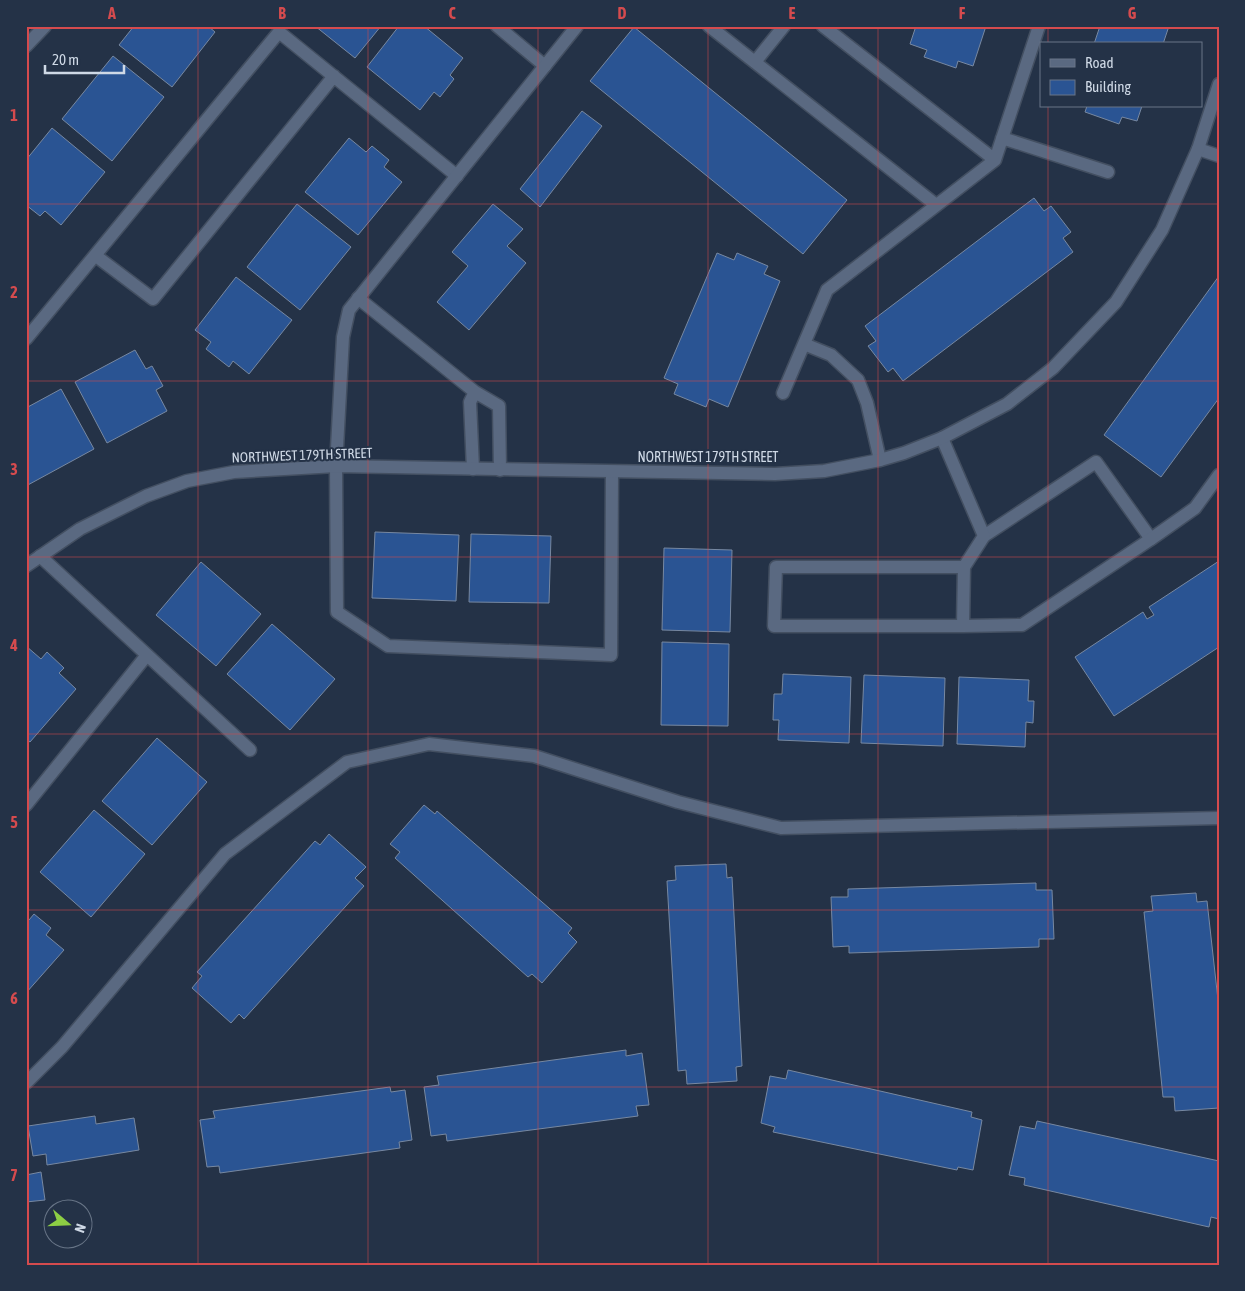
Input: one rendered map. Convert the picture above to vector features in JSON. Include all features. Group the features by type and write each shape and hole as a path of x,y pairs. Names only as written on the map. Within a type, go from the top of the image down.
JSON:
{"street":[{"path":"26,46 44,26"},
{"path":"497,26 545,66"},
{"path":"577,26 349,310 343,337 336,466 338,612 388,646 610,655 612,472"},
{"path":"709,26 936,205"},
{"path":"755,62 784,26"},
{"path":"822,26 995,160"},
{"path":"783,393 827,290 995,160 1039,26"},
{"path":"26,339 279,32 457,176"},
{"path":"96,256 154,299 334,76"},
{"name":"NORTHWEST 179TH STREET","path":"26,566 80,529 146,496 187,481 234,472 336,466 775,474 824,470 880,460 942,438 1007,404 1053,368 1116,302 1162,230 1198,149 1219,84"},
{"path":"1002,138 1108,172"},
{"path":"1198,149 1219,156"},
{"path":"358,298 475,392 499,406 500,470"},
{"path":"804,344 831,355 858,380 867,404 880,460"},
{"path":"472,469 470,402 475,392"},
{"path":"942,438 984,536"},
{"path":"963,626 964,567 984,536 1096,462 1152,539"},
{"path":"964,567 776,567 774,626 963,626 1022,624 1152,539 1195,508 1219,475"},
{"path":"40,556 250,750"},
{"path":"26,805 147,655"},
{"path":"26,1083 62,1047 225,854 347,762 428,744 534,756 678,802 781,828 1219,818"}],"building":[{"path":"134,26 208,26 215,32 172,87 119,45"},
{"path":"315,26 381,26 355,58"},
{"path":"399,26 424,26 463,58 450,75 454,79 440,97 434,92 420,110 367,67"},
{"path":"916,26 986,26 973,66 958,61 956,68 924,57 927,50 910,44"},
{"path":"1100,26 1169,26 1164,42 1095,42"},
{"path":"634,27 847,200 803,254 590,81"},
{"path":"113,56 164,97 112,161 62,119"},
{"path":"1086,108 1141,108 1137,121 1122,117 1119,124 1085,112"},
{"path":"582,111 602,126 540,207 520,189"},
{"path":"52,128 105,172 61,225 45,211 40,216 26,205 26,160"},
{"path":"349,138 366,152 372,146 389,160 384,167 402,182 358,235 305,192"},
{"path":"1034,198 1044,211 1051,206 1071,232 1063,238 1073,252 903,381 893,368 888,372 868,346 876,341 865,326"},
{"path":"297,204 351,247 300,310 247,267"},
{"path":"493,204 523,229 507,246 526,263 469,330 437,302 468,266 452,252"},
{"path":"717,253 734,260 737,253 768,266 764,274 780,281 728,407 709,399 706,407 674,394 678,384 664,378"},
{"path":"1219,276 1219,398 1161,477 1104,435"},
{"path":"236,277 292,320 249,374 233,361 229,367 206,349 211,342 195,330"},
{"path":"135,350 146,369 152,366 163,386 156,390 167,411 107,443 75,382"},
{"path":"61,389 94,449 26,486 26,408"},
{"path":"375,532 459,535 456,601 372,598"},
{"path":"471,534 551,536 549,603 469,602"},
{"path":"664,548 732,550 730,632 662,630"},
{"path":"1219,561 1219,647 1114,716 1075,657 1143,612 1147,619 1154,615 1149,607"},
{"path":"201,562 261,614 216,666 156,615"},
{"path":"272,624 335,679 290,730 227,674"},
{"path":"662,642 729,644 728,726 661,725"},
{"path":"26,646 41,659 47,652 64,668 59,673 76,689 30,742 26,739"},
{"path":"783,674 851,677 849,743 778,740 779,720 773,720 774,694 782,694"},
{"path":"864,675 945,678 943,746 861,743"},
{"path":"959,677 1029,680 1028,701 1034,701 1033,723 1026,722 1025,747 957,744"},
{"path":"157,738 207,782 152,845 102,801"},
{"path":"424,805 435,814 437,811 572,928 568,933 577,942 542,983 532,974 528,977 395,858 400,852 390,844"},
{"path":"94,810 145,854 91,917 40,872"},
{"path":"329,834 366,867 355,878 364,886 244,1019 239,1014 231,1023 192,988 202,976 197,972 315,841 320,845"},
{"path":"726,864 727,878 732,877 742,1066 736,1067 737,1081 687,1084 686,1070 678,1071 667,881 676,880 675,866"},
{"path":"1036,883 1036,890 1052,890 1054,939 1039,939 1039,947 849,953 849,946 833,947 831,897 848,897 848,889"},
{"path":"1196,893 1197,902 1207,901 1219,1009 1219,1108 1175,1111 1174,1097 1163,1097 1144,912 1153,911 1151,896"},
{"path":"34,914 51,928 46,935 64,950 26,993 26,917 29,920"},
{"path":"626,1050 626,1056 642,1053 649,1105 636,1106 638,1116 447,1141 446,1134 431,1136 424,1087 439,1085 437,1076"},
{"path":"788,1070 972,1112 971,1117 982,1120 973,1170 958,1167 957,1170 773,1132 775,1127 761,1123 770,1076 786,1079"},
{"path":"390,1087 391,1092 405,1090 412,1140 399,1142 400,1148 220,1173 219,1166 207,1167 200,1120 215,1118 213,1111"},
{"path":"95,1116 96,1124 134,1118 139,1150 47,1165 46,1154 33,1156 28,1126"},
{"path":"1037,1121 1219,1161 1219,1219 1211,1217 1209,1227 1024,1185 1025,1178 1009,1175 1020,1126 1035,1129"},
{"path":"41,1172 45,1198 42,1198 42,1200 26,1202 26,1175"}]}
